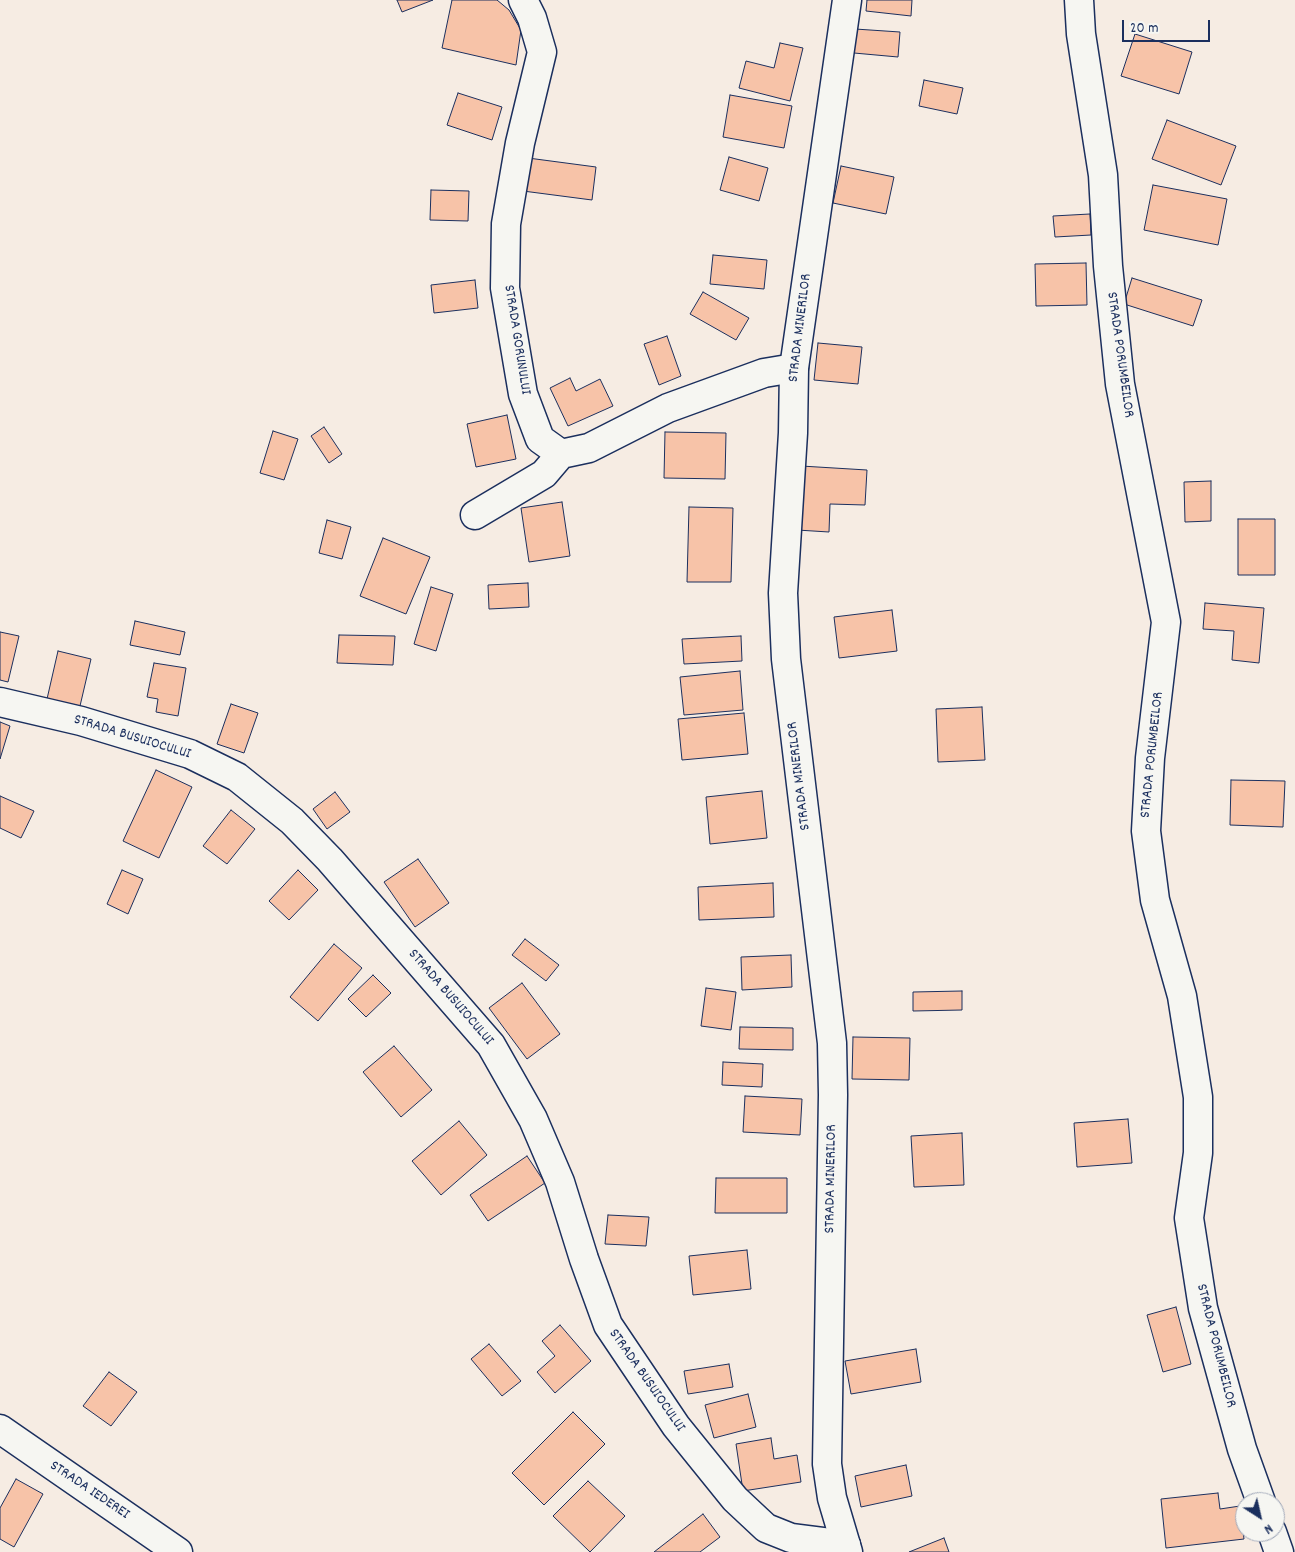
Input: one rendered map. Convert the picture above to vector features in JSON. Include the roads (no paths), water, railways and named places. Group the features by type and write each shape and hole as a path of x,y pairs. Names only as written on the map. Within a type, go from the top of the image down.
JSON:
{"street":[{"name":"STRADA GORUNULUI","path":"523,0 532,18 542,52 520,144 506,224 505,288 523,394 540,439 561,454"},
{"name":"STRADA MINERILOR","path":"847,0 794,368 793,433 784,593 786,659 832,1043 833,1095 827,1464 832,1498 847,1548"},
{"name":"STRADA PORUMBEILOR","path":"1079,0 1084,52 1103,175 1108,266 1120,384 1166,622 1150,758 1146,831 1155,900 1182,996 1198,1096 1198,1153 1189,1218 1202,1308 1242,1449 1257,1492"},
{"path":"475,515 544,474 561,454 589,448 668,408 764,373 794,368"},
{"name":"STRADA BUSUIOCULUI","path":"0,702 81,721 190,754 237,777 292,822 330,860 491,1045 533,1119 556,1173 608,1325 676,1426 735,1499 766,1528 791,1538 847,1548"},
{"name":"STRADA IEDEREI","path":"0,1429 178,1552"}]}
